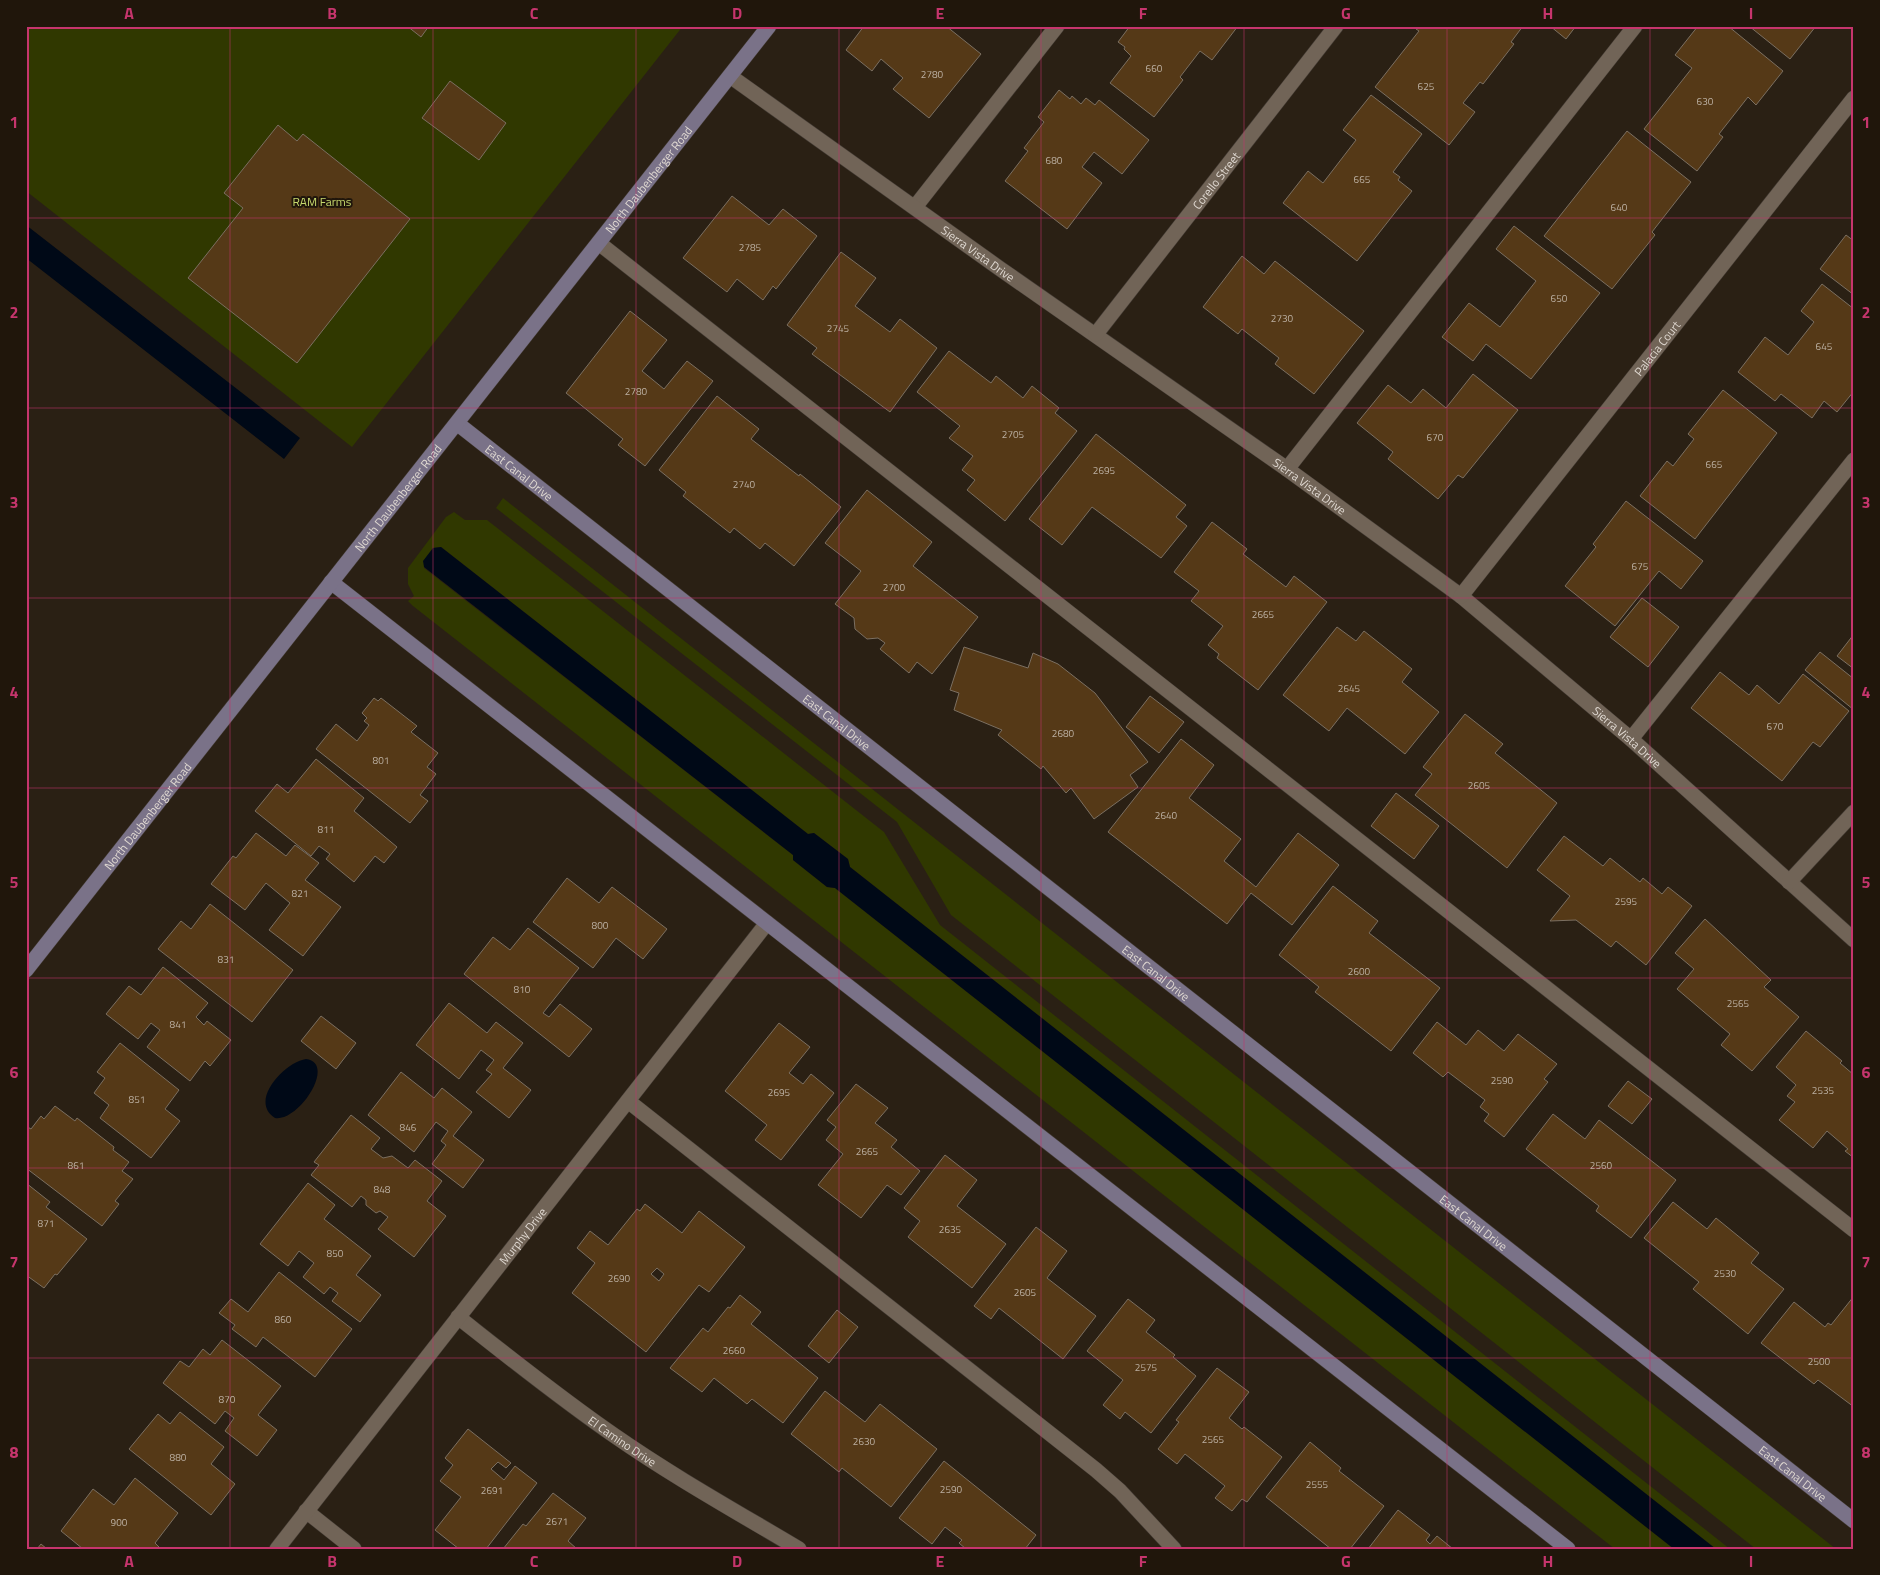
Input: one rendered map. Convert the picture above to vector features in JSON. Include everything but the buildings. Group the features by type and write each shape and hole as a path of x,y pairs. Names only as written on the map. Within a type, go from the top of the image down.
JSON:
{"main road":[{"name":"North Daubenberger Road","path":"26,970 770,26"},
{"name":"East Canal Drive","path":"458,424 1854,1521"},
{"path":"331,582 1568,1549"}],"street":[{"path":"915,207 1057,26"},
{"name":"Corello Street","path":"1096,334 1336,26"},
{"path":"1287,468 1635,26"},
{"name":"Sierra Vista Drive","path":"730,76 1287,468 1461,596 1631,739 1854,940"},
{"name":"Palacia Court","path":"1461,596 1854,98"},
{"path":"600,244 1854,1230"},
{"path":"1631,739 1854,460"},
{"path":"1789,882 1854,812"},
{"name":"Murphy Drive","path":"277,1549 767,923"},
{"path":"628,1101 1096,1470 1120,1491 1174,1549"},
{"name":"El Camino Drive","path":"458,1317 552,1391 616,1437 676,1476 799,1549"},
{"path":"306,1512 354,1549"}],"green space":[{"name":"RAM Farms","path":"26,26 683,26 352,447 26,191"},
{"path":"503,498 1836,1549 1756,1549 951,915 897,822 496,508"},
{"path":"454,512 465,520 487,520 884,832 940,925 1730,1549 1716,1549 850,867 848,859 814,833 808,834 441,547 433,548 424,561 424,568 793,855 793,860 827,887 835,888 1674,1549 1615,1549 413,606 408,601 414,596 408,584 408,568 446,517"}],"water":[{"path":"26,225 300,438 284,459 26,258"},
{"path":"441,547 808,834 814,833 848,859 850,867 1716,1549 1674,1549 835,888 827,887 793,860 793,855 424,567 423,561 433,548"},
{"path":"306,1059 315,1063 318,1070 311,1092 294,1111 284,1117 275,1118 268,1111 266,1102 267,1093 272,1083 288,1067"}]}
